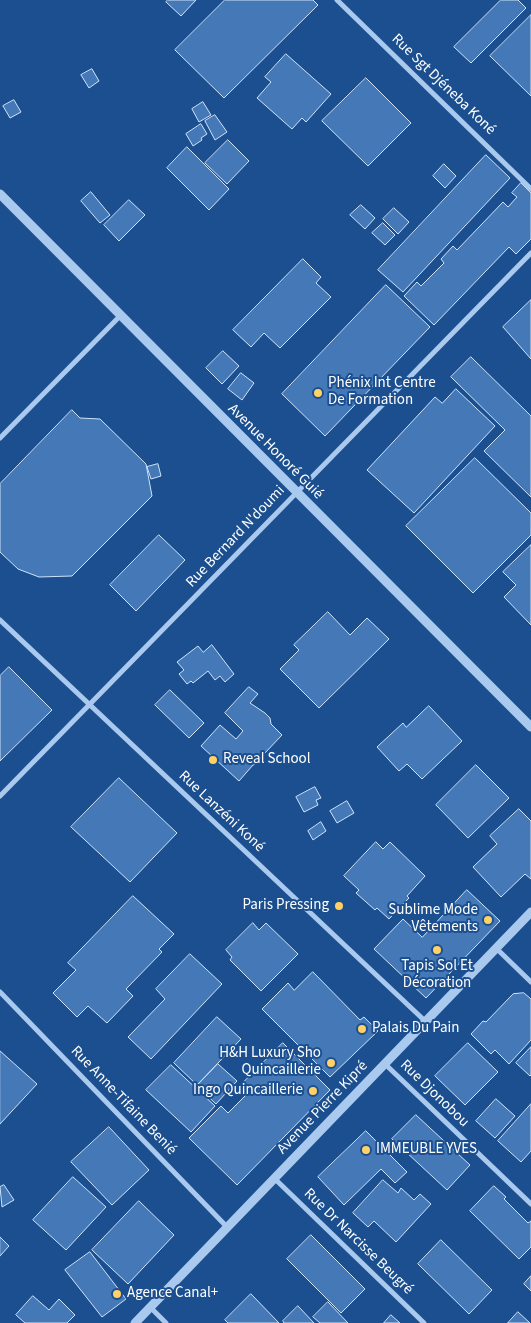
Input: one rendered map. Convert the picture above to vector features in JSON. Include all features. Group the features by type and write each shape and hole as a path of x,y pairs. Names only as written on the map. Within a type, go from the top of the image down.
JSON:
{"street":[{"name":"Rue Sgt Djéneba Koné","path":"337,0 531,189"},
{"name":"Avenue Honoré Guié","path":"0,194 531,728"},
{"name":"Rue Bernard N'doumi","path":"0,796 531,253"},
{"path":"0,438 121,315"},
{"name":"Rue Lanzéni Koné","path":"0,620 425,1021"},
{"name":"Avenue Pierre Kipré","path":"135,1323 531,912"},
{"path":"497,949 531,982"},
{"name":"Rue Anne-Tifaine Benié","path":"0,992 228,1226"},
{"name":"Rue Djonobou","path":"384,1063 531,1204"},
{"name":"Rue Dr Narcisse Beugré","path":"274,1178 424,1323"},
{"path":"150,1307 166,1323"}],"building":[{"path":"168,0 196,0 181,16 166,2"},
{"path":"225,0 313,0 318,5 224,98 175,50"},
{"path":"501,0 518,0 526,8 471,63 454,47"},
{"path":"531,15 531,96 490,56"},
{"path":"286,54 331,94 306,122 302,118 292,129 257,98 271,82 265,77"},
{"path":"92,69 99,81 89,88 81,75"},
{"path":"366,78 411,123 368,166 322,121"},
{"path":"14,100 21,112 10,118 3,106"},
{"path":"203,102 211,115 199,122 192,109"},
{"path":"215,115 227,132 215,140 205,121"},
{"path":"201,124 207,134 193,146 186,134"},
{"path":"228,140 249,161 227,184 205,163"},
{"path":"187,147 229,189 209,210 167,168"},
{"path":"486,155 510,178 403,292 378,270"},
{"path":"444,164 456,176 445,188 433,176"},
{"path":"521,183 531,193 531,239 516,254 509,247 434,325 404,296 417,282 421,286 444,263 441,259 453,246 457,250 503,202 508,207 517,197 512,193"},
{"path":"91,192 110,215 100,223 81,201"},
{"path":"129,200 145,215 119,241 104,225"},
{"path":"361,205 375,218 365,229 350,215"},
{"path":"394,208 409,222 398,234 383,219"},
{"path":"383,223 395,235 385,245 372,233"},
{"path":"303,259 321,277 316,283 331,297 280,348 264,333 251,347 233,330"},
{"path":"386,285 430,327 325,436 282,394"},
{"path":"531,300 531,359 503,327"},
{"path":"223,351 239,366 222,384 206,368"},
{"path":"471,357 531,416 531,497 484,451 505,430 451,377"},
{"path":"241,373 254,383 242,400 228,389"},
{"path":"456,389 495,426 414,513 367,470 435,397 442,403"},
{"path":"72,410 80,418 100,419 146,464 152,496 72,576 39,577 18,569 0,552 0,484"},
{"path":"475,458 531,513 531,535 473,593 406,526"},
{"path":"158,464 161,476 151,479 147,467"},
{"path":"159,535 185,560 136,611 110,585"},
{"path":"531,545 531,625 504,597 516,585 503,572"},
{"path":"328,612 350,635 367,618 389,639 319,708 280,669 299,650 294,645"},
{"path":"212,645 234,674 225,682 220,676 215,680 208,671 193,683 191,681 187,684 179,674 184,670 177,662 198,646 203,652"},
{"path":"9,667 52,710 0,761 0,676"},
{"path":"249,687 258,694 250,703 270,718 271,724 282,735 264,754 262,762 253,765 239,781 201,746 220,725 236,739 243,731 225,713"},
{"path":"170,690 204,723 189,738 155,705"},
{"path":"429,706 462,741 422,779 407,764 399,771 377,747 403,723 406,727"},
{"path":"476,765 509,798 468,838 436,805"},
{"path":"119,778 177,833 130,882 71,827"},
{"path":"315,787 321,798 316,800 318,805 304,812 296,797"},
{"path":"347,801 354,813 337,823 330,811"},
{"path":"519,809 531,821 531,879 525,874 501,897 473,867 497,844 490,836"},
{"path":"321,822 326,831 313,840 308,831"},
{"path":"376,842 383,849 390,842 425,876 407,896 409,898 389,919 377,908 375,910 356,893 359,890 344,876"},
{"path":"467,890 500,921 426,998 374,949 403,919 422,937"},
{"path":"133,896 174,934 159,949 162,952 126,989 133,996 107,1023 88,1006 77,1017 53,993 76,970 68,963"},
{"path":"253,923 259,930 266,923 298,954 261,991 230,960 232,957 226,950"},
{"path":"190,954 222,984 151,1059 128,1037 165,999 156,989"},
{"path":"313,972 360,1020 364,1017 378,1031 330,1077 262,1009 288,983 294,990"},
{"path":"524,993 531,999 531,1040 509,1064 495,1050 491,1054 471,1034 483,1021 486,1022 513,994"},
{"path":"217,1017 241,1039 197,1085 174,1063"},
{"path":"283,1043 330,1090 237,1185 189,1138 221,1106 228,1113 250,1091 243,1083"},
{"path":"468,1043 498,1072 465,1105 435,1076"},
{"path":"531,1047 531,1075 530,1076 516,1063"},
{"path":"0,1051 37,1084 0,1124"},
{"path":"218,1064 237,1081 216,1104 197,1086"},
{"path":"171,1065 215,1106 191,1132 146,1090"},
{"path":"496,1099 515,1116 495,1138 476,1121"},
{"path":"531,1104 531,1151 521,1162 498,1141"},
{"path":"416,1115 470,1165 447,1190 392,1139"},
{"path":"109,1127 149,1170 112,1205 71,1162"},
{"name":"IMMEUBLE YVES","path":"366,1131 407,1172 395,1183 381,1169 344,1205 318,1177"},
{"path":"73,1177 106,1207 66,1250 33,1220"},
{"path":"383,1180 398,1193 401,1188 414,1200 420,1194 431,1204 396,1242 374,1221 368,1227 353,1213"},
{"path":"4,1185 14,1200 2,1207 0,1187"},
{"path":"494,1186 528,1223 531,1221 531,1247 519,1259 470,1211"},
{"path":"139,1201 174,1235 128,1284 92,1250"},
{"path":"311,1235 365,1289 341,1313 287,1259"},
{"path":"0,1237 9,1246 0,1256"},
{"path":"441,1240 492,1290 469,1314 418,1264"},
{"path":"90,1252 126,1299 102,1317 65,1270"},
{"path":"531,1276 531,1291 524,1284"},
{"path":"251,1294 279,1323 228,1323 225,1320"},
{"path":"33,1296 49,1310 59,1299 75,1315 67,1323 25,1323 16,1315"},
{"path":"328,1302 348,1323 320,1323 313,1317"},
{"path":"298,1306 314,1323 284,1323 283,1321"},
{"path":"518,1312 530,1323 508,1323"},
{"path":"391,1315 400,1323 384,1323"}],"place":[{"name":"Phénix Int Centre De Formation","path":"318,393"},
{"name":"Reveal School","path":"213,760"},
{"name":"Paris Pressing","path":"339,906"},
{"name":"Sublime Mode Vêtements","path":"488,920"},
{"name":"Tapis Sol Et Décoration","path":"437,950"},
{"name":"Palais Du Pain","path":"362,1029"},
{"name":"H&H Luxury Sho Quincaillerie","path":"331,1063"},
{"name":"Ingo Quincaillerie","path":"313,1091"},
{"name":"IMMEUBLE YVES","path":"366,1150"},
{"name":"Agence Canal+","path":"117,1294"}]}
